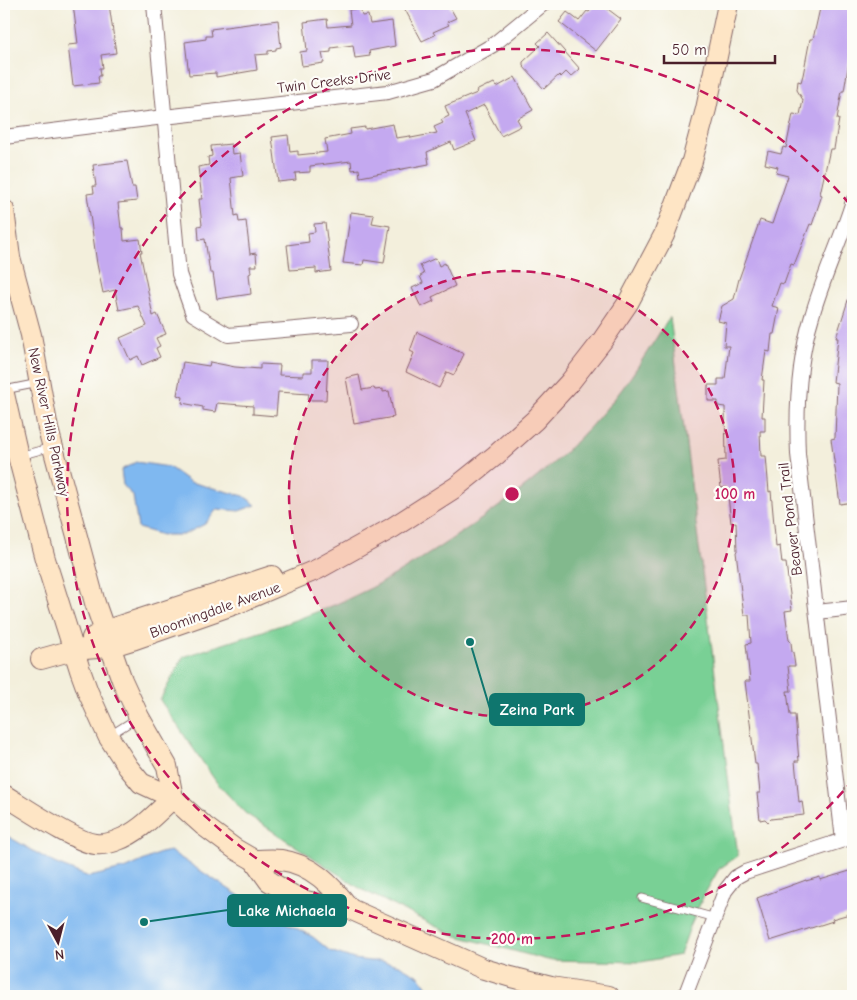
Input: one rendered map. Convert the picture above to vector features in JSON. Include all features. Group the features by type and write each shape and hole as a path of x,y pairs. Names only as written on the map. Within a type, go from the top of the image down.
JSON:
{"street":[{"path":"154,4 179,274 193,314 228,335 351,324"},
{"name":"Twin Creeks Drive","path":"4,137 388,92 434,79 493,45 543,4"},
{"name":"Bloomingdale Avenue","path":"41,659 106,639 350,550 414,515 456,487 496,455 546,408 570,382 602,341 628,303 680,198 702,127 728,4"},
{"name":"Beaver Pond Trail","path":"685,996 725,891 736,877 757,868 848,838 817,612 798,454 797,419 806,338 853,200"},
{"name":"New River Hills Parkway","path":"4,210 10,257 31,335 52,447 106,639 139,717 167,766 173,798"},
{"path":"4,394 45,560 73,650 88,692 108,736 141,783 173,798 204,826 235,849 254,860 269,881 306,901 350,909 484,969 551,987 609,996"},
{"path":"817,612 853,608"},
{"path":"4,795 74,837 94,844 109,843 126,836 144,824 173,798"},
{"path":"254,860 282,860 311,871 332,887 350,909"}],"lane":[{"path":"4,390 39,383"},
{"path":"18,456 52,447"},
{"path":"108,736 139,717"},
{"path":"642,898 716,918"}],"green space":[{"path":"670,317 738,856 719,869 704,895 680,955 641,962 548,960 453,935 361,889 245,813 217,783 160,700 183,657 255,634 349,599 395,575 503,504 557,460 590,428 623,388"}],"water":[{"path":"136,462 169,467 190,482 244,496 256,505 239,511 217,509 205,524 183,535 162,535 138,528 133,496 123,485 121,470"},
{"path":"4,834 54,863 89,877 127,868 160,853 170,851 258,908 313,937 330,951 354,959 381,961 399,965 420,977 429,990 444,991 462,996 4,996"}],"building":[{"path":"73,4 109,4 116,53 101,55 103,68 100,68 101,76 98,76 99,83 73,86 68,45 78,44"},
{"path":"402,4 448,4 456,18 447,22 449,25 433,32 435,35 422,41"},
{"path":"595,4 601,4 621,19 596,51 559,22 567,12 579,21"},
{"path":"821,4 853,5 853,38 837,119 839,119 834,149 830,149 820,194 822,195 812,225 810,224 794,265 791,264 784,284 780,283 772,306 779,308 774,334 772,334 770,352 766,351 762,380 764,380 762,417 765,417 765,431 760,431 761,456 766,456 769,492 771,491 776,547 780,546 782,563 786,563 792,610 785,611 795,666 788,666 791,691 787,691 790,715 795,715 799,761 795,761 799,802 802,801 804,815 771,819 768,822 765,819 760,820 757,793 760,793 757,764 755,764 745,681 750,681 746,644 751,643 749,615 744,615 736,552 736,522 731,523 727,487 721,488 719,471 718,461 726,460 725,407 718,406 718,401 708,401 708,385 718,385 718,379 725,379 729,346 724,346 726,323 718,321 722,306 734,299 739,279 760,220 772,224 788,176 776,173 778,167 765,164 768,151 781,154 783,147 786,148 793,114 800,115 803,100 797,90 798,81 801,82 810,39 813,39"},
{"path":"360,8 362,16 368,15 370,24 392,21 395,46 369,51 370,56 355,58 353,45 331,48 331,52 322,53 324,63 302,66 300,52 307,51 304,22 327,19 328,27 351,25 349,10"},
{"path":"278,20 281,47 268,51 268,54 255,55 257,70 216,77 216,73 189,75 185,42 206,39 206,36 212,36 211,29"},
{"path":"548,33 580,69 571,77 566,72 561,77 559,75 544,89 523,66 523,62 540,46 537,43"},
{"path":"515,77 533,110 517,119 521,126 501,136 484,105 465,114 476,141 454,150 451,142 427,152 429,164 360,177 359,169 352,170 351,161 310,166 310,172 295,173 296,180 278,182 272,137 288,135 290,152 298,151 298,155 327,152 325,139 351,134 350,129 365,127 365,129 393,124 396,138 410,136 411,138 437,133 434,127 443,123 441,120 449,116 445,106 477,93 476,91 488,85 494,83 497,87"},
{"path":"231,144 232,154 240,153 243,176 231,178 235,216 238,215 239,222 246,221 250,254 256,253 257,266 250,266 251,294 217,299 213,273 210,273 205,239 199,240 198,226 202,225 199,199 202,199 198,167 209,165 208,157 212,156 211,146"},
{"path":"127,161 137,201 118,203 121,228 123,228 124,241 140,239 142,252 140,252 153,316 157,314 166,334 156,338 160,346 156,348 160,357 142,365 138,356 130,360 120,338 147,326 138,306 119,310 115,290 103,293 87,194 94,193 93,186 96,186 93,165"},
{"path":"351,212 374,215 372,223 390,226 384,263 364,260 363,265 343,263"},
{"path":"325,223 331,271 316,273 316,268 290,270 287,245 309,242 308,233 315,232 314,224"},
{"path":"436,258 439,266 445,263 455,286 432,297 434,301 421,307 412,288 423,283 420,276 424,274 420,265"},
{"path":"850,294 853,294 853,502 840,504 831,439 835,438 837,383 833,382 838,338 836,338"},
{"path":"417,332 464,354 454,375 447,372 439,388 406,372 414,353 410,351"},
{"path":"312,360 328,360 326,400 308,400 309,394 278,392 276,416 253,414 253,406 217,403 215,412 203,410 203,407 182,403 183,397 177,395 183,362 209,366 210,362 260,369 260,364 280,365 279,375 303,376 303,372 312,372"},
{"path":"359,375 362,390 374,388 375,390 383,389 383,392 389,391 394,417 354,424 346,378"},
{"path":"853,870 853,913 770,941 757,898 806,880 820,877 820,880"}],"place":[{"name":"Zeina Park","path":"470,642"},
{"name":"Lake Michaela","path":"144,922"}]}
